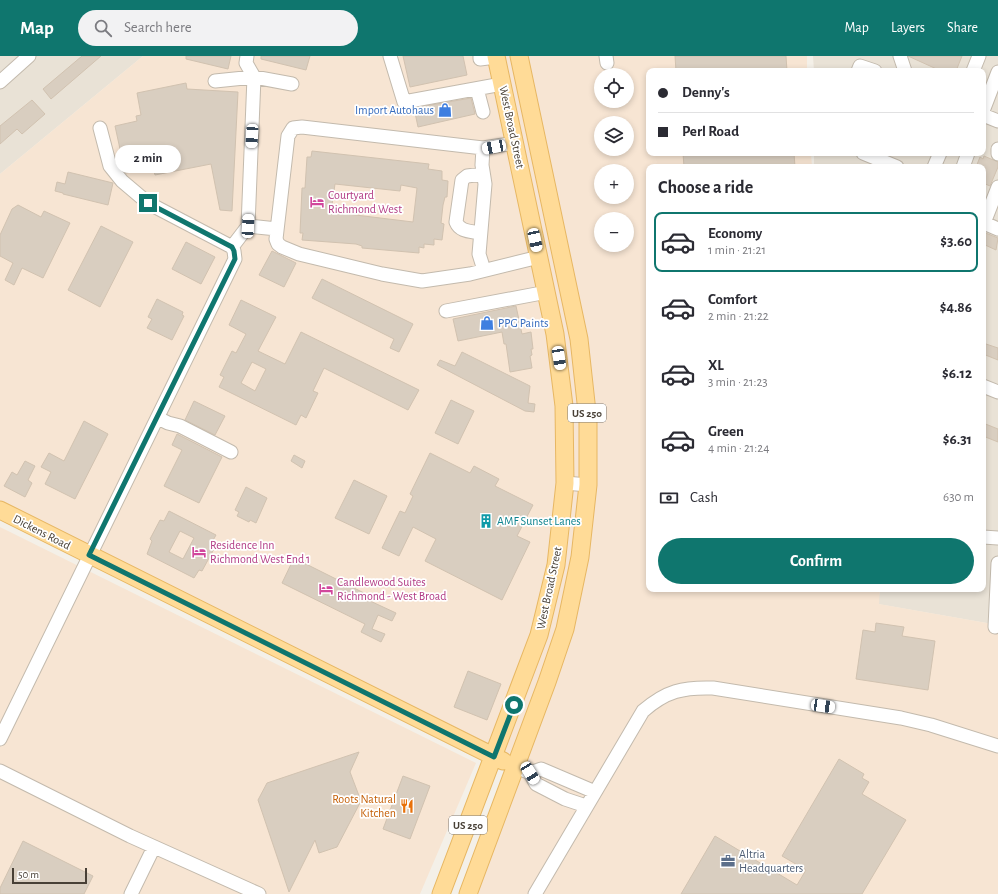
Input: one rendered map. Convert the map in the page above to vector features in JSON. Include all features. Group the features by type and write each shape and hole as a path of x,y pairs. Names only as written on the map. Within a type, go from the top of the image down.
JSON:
{"main road":[{"name":"West Broad Street","path":"441,894 531,658 544,618 558,551 565,483 566,440 561,370 547,292 515,142 502,84 491,56"},
{"name":"West Broad Street","path":"468,894 514,766 547,682 564,629 581,552 588,484 588,431 579,339 519,56"},
{"path":"539,257 561,253"},
{"name":"Dickens Road","path":"0,510 514,766"}],"street":[{"path":"0,82 29,56"},
{"path":"232,247 248,226 254,77 246,63 247,56"},
{"path":"390,56 404,102 502,84"},
{"path":"900,56 904,68"},
{"path":"974,68 979,56"},
{"path":"986,102 998,72"},
{"path":"215,81 254,77 292,84"},
{"path":"477,89 483,112"},
{"path":"986,116 998,121"},
{"path":"515,142 483,148 302,127 293,128 288,136 276,239 278,244 282,247 299,254 382,274 429,281 539,257"},
{"path":"0,739 89,555 233,266 235,254 232,247 148,203 114,173 110,166 100,128"},
{"path":"483,148 483,174 485,184 479,254 484,270"},
{"path":"998,149 998,154"},
{"path":"871,156 890,164"},
{"path":"480,233 461,228 456,222 462,180 468,176 483,174"},
{"path":"986,218 998,187"},
{"path":"986,224 998,229"},
{"path":"248,226 276,229"},
{"path":"446,311 547,292"},
{"path":"986,387 998,392"},
{"path":"158,418 168,423 180,426 231,452"},
{"path":"565,483 588,484"},
{"path":"986,537 998,538"},
{"path":"996,625 998,563"},
{"path":"535,894 643,711 662,697 676,691 691,687 734,691 901,718 937,727 998,746"},
{"path":"514,766 530,773 536,784 565,799 586,806"},
{"path":"530,773 541,769 595,792"},
{"path":"0,771 154,847 259,894"},
{"path":"131,894 154,847"}],"shaded area":[{"path":"0,56 143,56 0,174"},
{"path":"143,56 807,56 807,68 646,68 646,156 811,156 812,164 646,164 646,592 880,592 879,604 998,625 998,894 468,894 517,762 0,509 0,174"},
{"path":"813,56 998,56 998,625 878,604 880,592 986,592 986,164 814,164 814,156 986,156 986,68 814,68"},
{"path":"0,527 476,763 420,894 0,894"}],"building":[{"path":"82,56 101,56 51,99 43,89"},
{"path":"186,56 231,56 228,69 186,59"},
{"path":"261,56 310,56 306,70 261,59"},
{"path":"403,56 463,56 467,75 410,87"},
{"path":"675,56 786,56 787,68 676,68"},
{"path":"908,56 962,56 957,68 934,68"},
{"path":"186,83 187,89 238,92 232,211 220,210 211,164 155,175 153,168 125,172 115,126 137,121 136,116 141,115 137,93"},
{"name":"Import Autohaus","path":"471,98 475,114 418,127 414,108"},
{"path":"32,100 45,114 22,134 17,129 0,144 0,126"},
{"name":"Courtyard Richmond West","path":"312,151 429,164 428,169 442,171 442,180 448,181 447,197 445,197 443,205 441,223 444,224 442,240 434,239 434,245 424,244 424,248 419,247 419,253 362,248 362,246 356,244 302,240 303,233 300,233 302,188 305,188 307,157 311,157","holes":["335,184 400,191 401,185 417,188 413,222 331,212"]},
{"path":"683,156 794,156 795,164 684,164"},
{"path":"984,156 998,162 998,167 990,186 986,184 986,164 977,164 980,157 983,159"},
{"path":"68,172 113,183 108,205 55,191 57,182 65,184"},
{"path":"18,205 41,217 44,211 70,223 43,278 22,268 14,285 5,280 13,263 0,256 0,235 12,209"},
{"path":"101,226 133,242 100,307 68,290"},
{"path":"986,233 998,238 996,250 986,245"},
{"path":"186,242 215,257 201,284 172,269"},
{"path":"272,251 296,263 284,287 259,275"},
{"path":"322,279 413,324 399,352 390,348 394,339 312,298"},
{"path":"157,299 183,312 182,315 184,316 172,340 147,328 152,319 148,317"},
{"path":"241,300 276,317 258,351 285,364 301,332 419,390 408,410 324,368 313,391 318,393 306,418 301,415 296,425 219,387 224,377 220,375 232,351 236,353 246,334 229,325","holes":["252,362 266,369 255,391 241,383"]},
{"path":"516,306 522,334 531,332 533,349 531,349 532,355 530,356 532,368 510,372 506,344 504,344 502,332 458,341 453,319"},
{"path":"986,344 998,348 998,360 986,355"},
{"path":"462,352 530,386 528,403 535,404 534,412 525,411 437,365 440,360 455,366"},
{"path":"451,400 474,411 458,444 435,433"},
{"path":"194,401 225,416 215,435 185,420"},
{"path":"84,421 108,434 75,499 45,484 51,472 41,467 49,453 64,461"},
{"path":"986,424 998,429 998,442 986,437"},
{"path":"177,434 222,457 199,503 164,486 182,450 172,445"},
{"path":"430,453 470,473 474,466 499,479 495,486 533,505 517,536 530,542 502,600 425,561 436,539 413,527 399,556 382,548 400,511 405,513 413,496 410,494"},
{"path":"294,455 305,461 302,468 291,461"},
{"path":"25,461 35,466 28,480 32,483 25,497 4,486 12,472 17,475"},
{"path":"354,480 387,496 369,534 335,518"},
{"path":"246,487 267,498 256,523 250,520 249,522 237,516 239,512 235,510"},
{"path":"169,511 216,535 211,544 215,547 202,571 199,570 194,578 147,554 152,541 150,539 160,520 164,521","holes":["180,531 194,538 183,559 169,552"]},
{"name":"Candlewood Suites Richmond - West Broad","path":"294,558 370,596 368,600 396,613 392,621 378,615 372,629 385,634 381,642 361,632 365,624 282,583"},
{"path":"876,623 904,627 902,636 935,641 928,690 856,679 863,630 875,632"},
{"path":"468,671 501,684 487,720 454,707"},
{"path":"359,752 350,772 361,801 337,847 319,853 315,840 289,892 258,800 267,783"},
{"path":"839,759 864,774 862,778 869,782 862,794 906,820 862,894 681,894 715,836 797,885 806,870 782,856"},
{"path":"403,776 430,786 410,839 383,829"},
{"path":"23,841 93,876 84,894 0,894 0,888"}],"place":[{"name":"Import Autohaus","path":"445,110"},
{"name":"Courtyard Richmond West","path":"317,202"},
{"name":"PPG Paints","path":"487,323"},
{"name":"AMF Sunset Lanes","path":"486,521"},
{"name":"Residence Inn Richmond West End 1","path":"199,552"},
{"name":"Candlewood Suites Richmond - West Broad","path":"326,589"},
{"name":"Roots Natural Kitchen","path":"407,806"},
{"name":"Altria Headquarters","path":"728,861"}],"route":[{"path":"148,203 232,247 235,254 235,259 233,266 176,382 89,555 494,757 514,705"}]}
